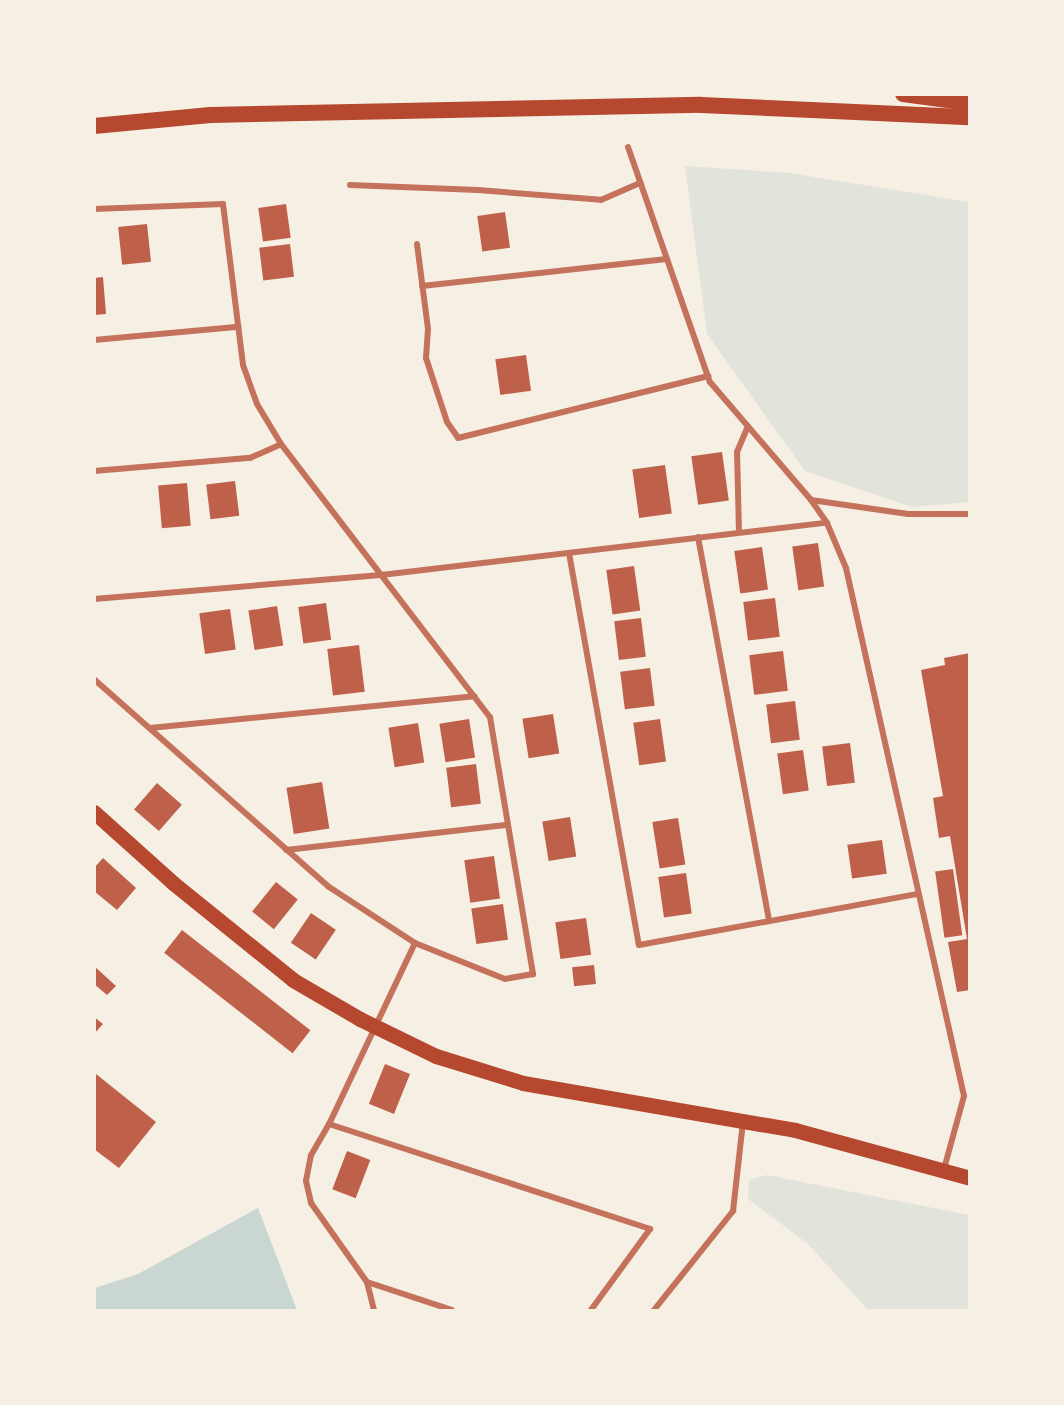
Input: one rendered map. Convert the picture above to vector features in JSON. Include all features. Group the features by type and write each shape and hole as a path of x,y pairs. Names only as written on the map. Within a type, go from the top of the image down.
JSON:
{"highway":[{"path":"903,94 969,104"},
{"path":"958,94 969,98"},
{"path":"94,126 210,115 701,105 969,117"}],"main road":[{"path":"94,812 253,951 293,980 376,1027 436,1056 523,1083 795,1131 944,1169 969,1178"}],"street":[{"path":"628,147 708,376 811,500 827,523 846,568 916,894 964,1096 944,1169"},
{"path":"350,185 478,190 601,200 640,183"},
{"path":"94,209 223,204 243,365 257,404 281,444 489,717 532,974 505,980 415,943 329,887 94,679"},
{"path":"417,244 431,378 458,438 708,376"},
{"path":"422,286 667,259"},
{"path":"94,340 238,327"},
{"path":"739,532 737,452 748,426"},
{"path":"94,471 250,458 281,444"},
{"path":"811,500 908,514 969,514"},
{"path":"94,599 381,575 827,523"},
{"path":"698,537 769,920"},
{"path":"569,553 639,945 916,894"},
{"path":"150,728 474,696"},
{"path":"286,850 506,825"},
{"path":"374,1311 367,1282 311,1203 306,1181 311,1155 329,1124 415,943"},
{"path":"654,1311 733,1211 743,1122"},
{"path":"329,1124 650,1229 591,1311"},
{"path":"367,1282 452,1311"}],"shaded area":[{"path":"685,166 790,173 969,202 969,502 912,507 805,471 707,334"},
{"path":"767,1175 969,1215 969,1310 868,1310 808,1244 748,1199 749,1180"},
{"path":"258,1208 297,1310 95,1310 95,1288 138,1274"}],"building":[{"path":"286,204 291,238 263,242 258,208"},
{"path":"505,212 510,248 482,252 477,216"},
{"path":"147,224 151,262 122,265 118,227"},
{"path":"290,244 294,277 263,281 259,248"},
{"path":"103,277 106,314 94,315 94,278"},
{"path":"526,355 531,391 500,395 495,359"},
{"path":"722,452 729,501 698,505 691,456"},
{"path":"665,465 672,514 639,518 632,470"},
{"path":"235,481 239,516 210,519 206,485"},
{"path":"187,483 191,526 162,528 158,486"},
{"path":"818,543 824,587 798,590 792,547"},
{"path":"762,547 768,590 740,593 734,551"},
{"path":"634,566 640,611 613,614 606,570"},
{"path":"775,598 780,637 748,641 743,602"},
{"path":"326,603 331,640 303,644 298,607"},
{"path":"277,606 283,646 255,650 248,611"},
{"path":"230,609 236,650 205,654 199,613"},
{"path":"641,618 646,657 619,660 614,621"},
{"path":"359,645 365,692 333,696 327,649"},
{"path":"783,651 788,691 754,695 749,655"},
{"path":"970,653 970,990 957,992 948,942 967,939 950,836 939,838 933,798 943,796 921,670 945,665 944,658"},
{"path":"650,668 655,706 625,709 620,672"},
{"path":"795,701 800,740 771,743 766,705"},
{"path":"553,714 559,754 529,758 522,719"},
{"path":"469,719 475,758 445,762 439,724"},
{"path":"660,719 666,762 639,765 633,723"},
{"path":"418,723 424,763 395,767 388,728"},
{"path":"850,743 855,783 827,786 822,746"},
{"path":"803,750 809,791 783,794 777,754"},
{"path":"476,764 481,804 451,807 446,768"},
{"path":"322,782 329,828 294,834 286,788"},
{"path":"157,783 182,805 159,831 134,809"},
{"path":"570,817 576,857 549,861 542,821"},
{"path":"678,818 685,864 660,868 652,822"},
{"path":"882,840 887,874 852,879 847,845"},
{"path":"494,856 500,899 470,903 464,860"},
{"path":"103,858 136,888 117,910 94,891 94,868"},
{"path":"953,869 962,935 944,938 935,872"},
{"path":"686,873 692,914 664,917 658,877"},
{"path":"276,882 298,900 274,929 252,912"},
{"path":"503,904 508,940 476,944 471,908"},
{"path":"311,913 336,930 316,960 291,943"},
{"path":"586,918 591,955 560,959 555,922"},
{"path":"182,930 310,1030 293,1053 164,953"},
{"path":"594,965 596,984 574,986 572,967"},
{"path":"94,966 116,986 107,995 94,984"},
{"path":"94,1017 103,1024 94,1034"},
{"path":"385,1064 410,1074 394,1114 369,1104"},
{"path":"96,1074 156,1122 119,1168 94,1149"},
{"path":"347,1151 370,1160 356,1198 332,1189"}]}
